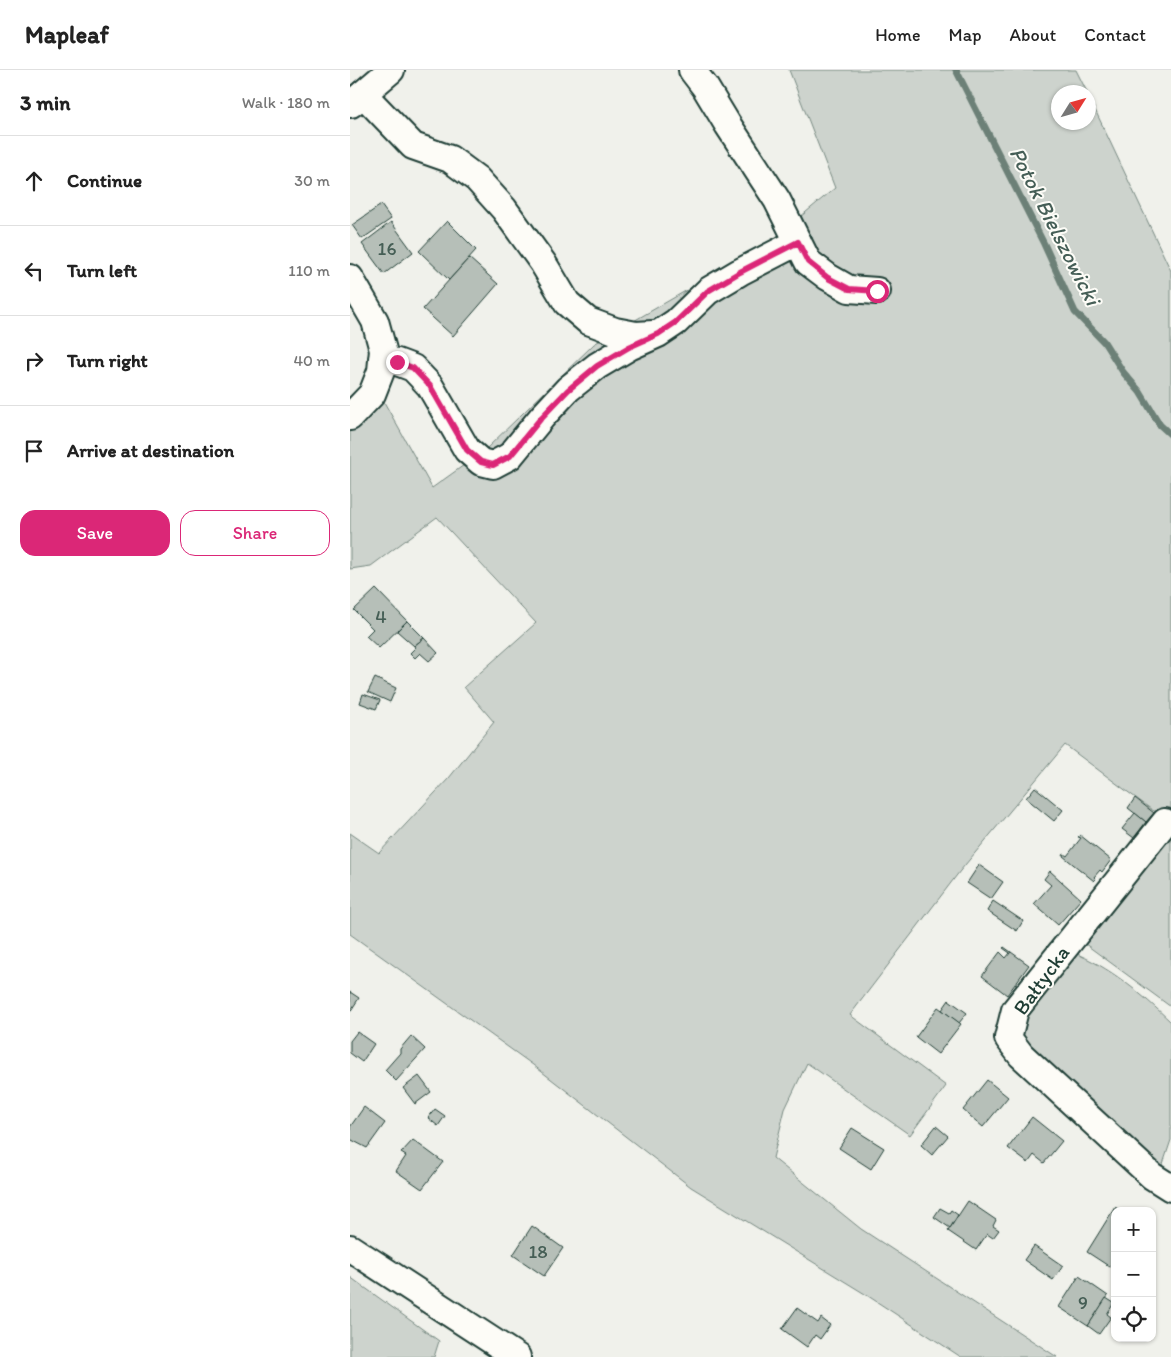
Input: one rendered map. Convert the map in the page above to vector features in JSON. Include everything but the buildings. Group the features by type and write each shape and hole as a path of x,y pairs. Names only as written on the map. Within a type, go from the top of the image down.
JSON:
{"street":[{"path":"391,70 356,99 414,146 450,159 477,179 515,224 543,263 567,303 588,321 615,331 636,335 658,334"},
{"path":"692,70 705,87 777,200 808,262 828,278 849,289 877,291"},
{"path":"382,360 397,362 413,368 430,386 467,450 481,462 493,465 510,456 542,417 568,390 597,366 629,347 658,334 676,322 708,291 798,242"},
{"path":"350,278 375,321 383,350 381,371 372,394 350,416"},
{"name":"Bałtycka","path":"1165,822 1015,1010 1008,1038 1021,1055 1152,1176 1171,1188"},
{"path":"353,1256 516,1357"}],"shaded area":[{"path":"789,70 1076,70 1084,85 1051,85 1051,130 1096,130 1096,112 1171,271 1171,1007 1077,938 1163,815 1152,810 1065,745 960,871 850,1015 946,1086 910,1135 807,1063 785,1109 773,1158 861,1229 1057,1357 961,1357 865,1294 691,1187 533,1065 350,934 350,833 379,853 449,778 494,722 464,687 536,623 437,517 371,566 350,569 350,430 384,402 432,488 485,450 594,344 770,242 835,188"},
{"path":"1072,952 1099,965 1125,982 1171,1022 1171,1140 1163,1164 1158,1168 1020,1042 1026,1010"},
{"path":"350,1277 439,1341 434,1357 350,1357"}],"waterway":[{"name":"Potok Bielszowicki","path":"956,70 1044,244 1075,312 1104,342 1123,372 1140,392 1160,425 1171,435"}],"route":[{"path":"397,362 413,368 430,386 467,450 481,462 493,465 510,456 542,417 568,390 597,366 629,347 658,334 676,322 708,291 798,242 808,262 828,278 849,289 877,291"}]}
